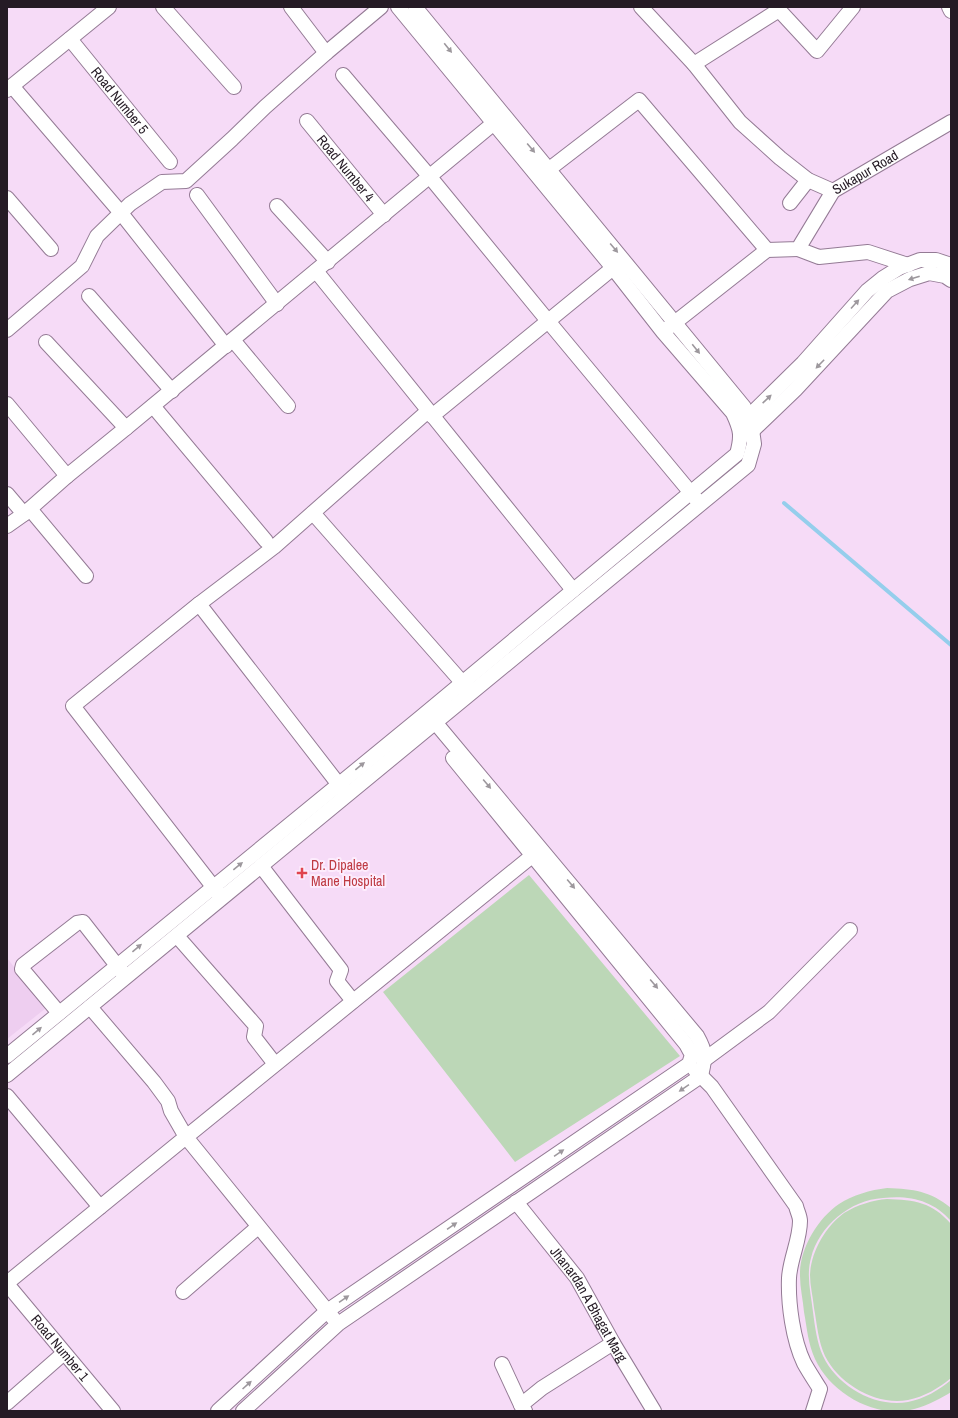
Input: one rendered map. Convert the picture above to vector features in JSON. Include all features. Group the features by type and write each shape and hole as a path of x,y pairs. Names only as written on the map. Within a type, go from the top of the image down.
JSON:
{"street":[{"path":"109,7 10,88 121,213 229,343 288,406"},
{"path":"163,7 234,87"},
{"path":"291,7 326,53"},
{"path":"7,330 82,266 97,236 130,204 162,182 186,180 265,107 381,7"},
{"path":"7,1056 338,784 428,720 471,693 748,465 754,444 751,423 744,421 733,413 663,332 499,120 425,30 398,7"},
{"path":"415,7 425,30"},
{"path":"642,7 694,64 740,122 780,158 808,180 833,191"},
{"path":"694,64 778,10 817,52 853,7"},
{"path":"949,7 951,11"},
{"name":"Road Number 5","path":"70,39 170,162"},
{"path":"343,75 430,177 700,504"},
{"path":"548,170 639,100 767,250"},
{"path":"7,1075 347,795 428,720 462,682 737,454 741,442 744,407 548,170 499,120"},
{"path":"7,526 27,512 66,476 172,391 499,120"},
{"name":"Road Number 4","path":"307,121 384,215"},
{"name":"Sukapur Road","path":"798,249 833,191 951,122"},
{"path":"790,203 808,180"},
{"path":"197,195 277,304"},
{"path":"7,198 51,249"},
{"path":"277,206 328,262"},
{"path":"663,332 767,250 798,249 819,257 868,252 908,265"},
{"path":"744,421 798,368 867,291 883,278 899,268 920,260 936,260 951,265"},
{"path":"222,898 73,706 199,604 274,547 430,414 613,268"},
{"path":"316,271 573,590"},
{"path":"741,442 795,390 887,291 910,279 929,273 945,276 951,280"},
{"path":"89,296 172,391"},
{"path":"46,342 126,428"},
{"path":"7,404 21,425 66,476"},
{"path":"153,406 266,541"},
{"path":"7,494 27,512 86,576"},
{"path":"313,513 471,693"},
{"path":"199,604 347,795"},
{"path":"218,1411 327,1311 689,1064 692,1055 686,1044 532,856 428,720"},
{"path":"243,1411 338,1324 701,1076 704,1050 697,1036 428,720"},
{"path":"7,1284 532,856"},
{"path":"261,866 341,970 336,981 353,1001"},
{"path":"59,1013 22,969 23,964 77,922 83,922 126,977"},
{"path":"704,1060 768,1012 850,930"},
{"path":"177,936 256,1026 254,1038 275,1064"},
{"path":"90,1007 154,1082 168,1101 171,1111 186,1137 338,1324"},
{"path":"689,1064 712,1087 796,1206 800,1220 798,1234 792,1254 789,1278 791,1314 796,1340 804,1362 820,1390 813,1411"},
{"path":"7,1096 100,1207"},
{"path":"604,1123 613,1136"},
{"name":"Jhanardan A Bhagat Marg","path":"516,1202 577,1278 613,1343 654,1411"},
{"path":"183,1292 258,1227"},
{"name":"Road Number 1","path":"7,1284 113,1411"},
{"path":"502,1364 523,1408 542,1388 613,1343"},
{"path":"7,1403 64,1353"}],"shaded area":[{"path":"7,958 46,1008 7,1039"}],"green space":[{"path":"529,875 680,1056 515,1162 383,992"},
{"path":"887,1188 914,1190 929,1194 951,1208 951,1221 936,1208 920,1200 911,1198 893,1197 871,1200 848,1209 829,1225 815,1246 809,1272 810,1292 815,1329 823,1356 829,1367 838,1377 858,1392 883,1402 908,1402 914,1401 936,1391 951,1380 951,1392 930,1404 910,1410 882,1410 868,1406 854,1400 831,1382 815,1359 809,1342 800,1280 800,1266 806,1246 823,1218 839,1204 850,1198 874,1190"},
{"path":"887,1199 906,1200 930,1207 937,1211 951,1224 951,1378 936,1389 914,1399 896,1401 884,1400 860,1391 839,1376 831,1366 825,1356 819,1338 810,1279 811,1266 816,1249 831,1225 849,1210 860,1205"}],"waterway":[{"path":"784,503 951,645"}],"place":[{"name":"Dr. Dipalee Mane Hospital","path":"302,873"}]}
